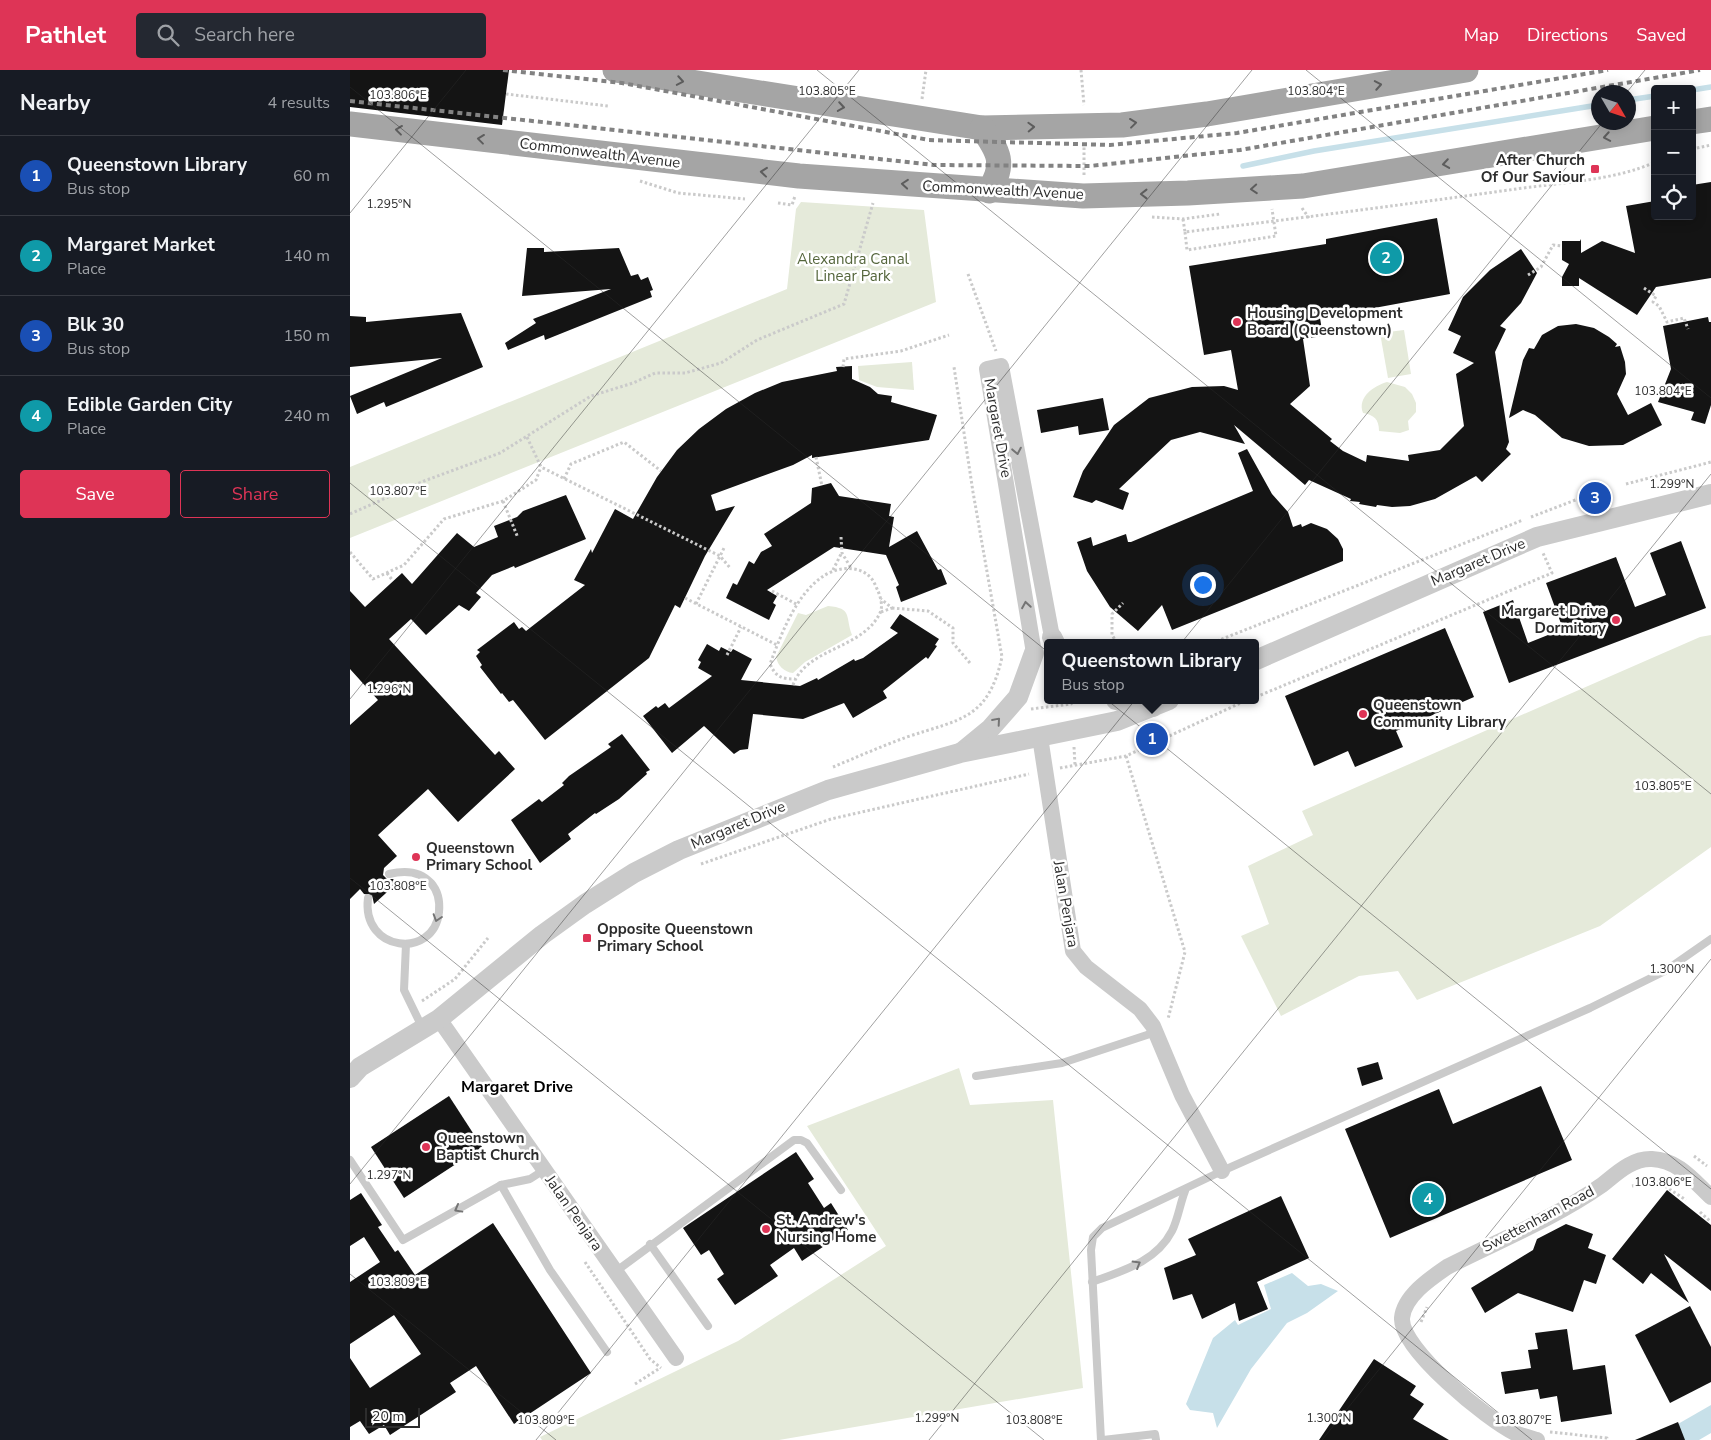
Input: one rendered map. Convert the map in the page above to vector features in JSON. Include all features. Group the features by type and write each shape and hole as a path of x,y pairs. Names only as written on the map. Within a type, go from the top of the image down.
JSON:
{"main road":[{"path":"615,70 982,128 1081,111 1122,125 1207,114 1453,71"},
{"path":"1696,121 1711,119"},
{"name":"Commonwealth Avenue","path":"350,124 790,175 989,191 1083,196 1188,193 1303,186 1651,129"},
{"path":"982,128 1000,159 997,178 989,191"}],"street":[{"name":"Margaret Drive","path":"1034,653 987,369 1001,366 1054,639"},
{"name":"Margaret Drive","path":"1259,659 1537,538 1711,494"},
{"path":"960,753 990,729 1018,697 1034,653"},
{"name":"Margaret Drive","path":"353,1070 431,1024 542,935 585,904 634,873 679,850 828,790 960,753 1117,721 1162,704"},
{"name":"Jalan Penjara","path":"1040,738 1073,951 1086,967 1140,1009 1158,1037 1182,1094 1222,1171"},
{"name":"Jalan Penjara","path":"431,1024 544,1170 676,1358"},
{"name":"Swettenham Road","path":"1541,1435 1516,1434 1465,1398 1417,1350 1404,1331 1402,1317 1407,1305 1415,1294 1446,1267 1582,1199 1633,1162 1650,1159 1674,1164 1680,1167 1711,1197"}],"lane":[{"path":"368,898 367,909 374,930 393,943 406,944 426,936 434,928 439,917 440,905 438,894 423,876 400,871 389,874"},
{"path":"1156,1440 1155,1434 1102,1440 1092,1282 1091,1250 1093,1236 1102,1228 1185,1191 1222,1171 1590,1008 1665,971 1711,940"},
{"path":"406,944 404,990 411,1009 431,1024"},
{"path":"976,1076 1062,1063 1158,1037"},
{"path":"615,1272 650,1244 794,1140 801,1140 806,1143 841,1190"},
{"path":"350,1160 403,1240 501,1185 530,1179 544,1170"},
{"path":"501,1185 550,1270 607,1352"},
{"path":"1092,1282 1133,1267 1160,1249 1172,1231 1185,1191"},
{"path":"650,1244 708,1326"}],"path":[{"path":"926,70 922,99 931,100"},
{"path":"1081,70 1083,196"},
{"path":"506,94 608,106"},
{"path":"1696,148 1711,145"},
{"path":"1184,232 1309,218 1590,178 1638,170 1651,164"},
{"path":"633,178 678,193 745,199"},
{"path":"350,514 424,481 500,453 591,396 633,383 655,373 685,373 721,363 757,340 844,304 874,201"},
{"path":"1183,219 1187,250 1276,236 1272,208"},
{"path":"1528,275 1541,267 1553,245 1562,246"},
{"path":"968,274 996,350 1000,355"},
{"path":"1644,288 1656,296 1653,302 1659,306 1667,322 1684,318 1688,329"},
{"path":"843,367 844,359 901,350 949,335"},
{"path":"954,368 973,492 1002,657 998,677 985,698"},
{"path":"527,437 541,467 720,556 731,569"},
{"path":"564,479 571,464 624,442 662,471"},
{"path":"816,457 822,486"},
{"path":"1626,484 1711,462"},
{"path":"350,552 374,579 404,565 444,520 503,501 536,480 541,467"},
{"path":"1222,639 1578,499"},
{"path":"503,501 518,538"},
{"path":"1259,696 1552,573 1530,518"},
{"path":"841,537 842,553 852,569"},
{"path":"696,604 724,548"},
{"path":"833,571 842,553"},
{"path":"795,679 783,679 774,675 770,664 777,645 798,604 812,584 833,571 852,569 872,578 881,598 892,608"},
{"path":"387,573 393,581"},
{"path":"772,591 798,604"},
{"path":"685,598 777,645"},
{"path":"793,685 795,679 809,664 850,641 871,624 880,612 881,598"},
{"path":"1114,639 1112,635 1112,614 1123,603"},
{"path":"880,612 892,608 928,612 953,628 953,643 970,663"},
{"path":"727,655 741,627"},
{"path":"679,850 690,867 831,818 1045,771 1126,756 1238,704"},
{"path":"1126,756 1185,952 1168,1021 1158,1037"},
{"path":"411,1009 455,979 488,938"},
{"path":"1690,1155 1699,1158 1711,1170"},
{"path":"1629,1187 1637,1183 1657,1181 1690,1203"},
{"path":"1697,1209 1711,1222"},
{"path":"1419,1328 1427,1306 1434,1301"},
{"path":"635,1384 660,1368"},
{"path":"1541,1435 1607,1438 1607,1440"}],"green space":[{"name":"Alexandra Canal Linear Park","path":"801,202 924,210 936,302 350,538 350,467 787,289 796,209"},
{"path":"1404,330 1411,374 1388,378 1380,333"},
{"path":"912,362 914,390 877,387 859,380 858,366"},
{"path":"1387,382 1405,387 1412,394 1416,403 1416,412 1408,421 1409,430 1400,433 1379,431 1375,418 1363,413 1362,402 1368,393 1377,386"},
{"path":"828,606 845,611 852,635 805,662 793,673 784,670 776,657 798,613 806,615"},
{"path":"1711,635 1711,847 1600,926 1417,1000 1398,971 1359,976 1281,1016 1241,936 1269,924 1248,866 1313,835 1302,811 1700,637"},
{"path":"959,1068 970,1105 1053,1100 1083,1388 779,1440 542,1440 540,1437 738,1341 886,1246 807,1126"}],"water":[{"path":"1292,1273 1308,1286 1321,1284 1338,1291 1307,1313 1287,1323 1251,1369 1217,1428 1213,1413 1190,1410 1186,1404 1213,1338 1235,1320 1238,1325 1271,1309 1264,1285"},
{"path":"1711,1405 1711,1433 1699,1440 1678,1440 1671,1428"}],"building":[{"path":"350,70 509,70 502,125 350,107"},
{"path":"1711,182 1711,278 1656,287 1637,315 1579,278 1579,286 1562,286 1562,277 1569,264 1562,260 1562,241 1580,241 1581,239 1581,253 1602,241 1635,253 1626,206 1651,202 1651,220 1696,220 1696,184"},
{"path":"1437,218 1450,294 1320,318 1323,336 1303,339 1310,386 1290,404 1332,439 1330,441 1343,451 1366,462 1367,455 1409,461 1408,455 1440,450 1464,426 1456,374 1474,363 1453,353 1461,336 1448,330 1463,297 1490,270 1521,249 1537,273 1521,303 1500,326 1506,329 1495,352 1509,442 1506,449 1511,454 1482,482 1476,476 1435,499 1410,506 1392,507 1377,505 1376,507 1359,504 1360,502 1350,501 1351,499 1309,480 1305,485 1234,425 1245,444 1200,432 1171,440 1119,489 1129,493 1123,510 1096,500 1092,503 1073,497 1083,471 1114,425 1149,398 1192,387 1224,386 1238,390 1231,350 1204,355 1189,266 1326,244 1326,239"},
{"path":"527,248 544,248 544,252 619,248 631,276 638,274 641,280 648,277 653,290 650,291 652,297 545,340 544,335 508,350 505,343 536,323 533,319 611,289 522,296"},
{"path":"461,313 483,367 386,407 384,402 357,414 350,396 442,358 350,367 350,316 366,317 366,322"},
{"path":"1708,317 1709,322 1711,322 1711,405 1705,424 1691,420 1694,412 1658,402 1671,369 1663,326"},
{"path":"1576,324 1594,328 1617,344 1615,347 1620,346 1625,362 1626,374 1617,394 1628,415 1651,403 1662,425 1623,445 1589,446 1562,438 1535,415 1523,410 1509,418 1523,360 1529,348 1534,349 1542,335 1558,326"},
{"path":"852,366 852,379 870,387 878,394 892,396 891,402 937,415 929,440 812,458 812,455 793,465 711,495 716,511 735,506 705,556 680,608 675,605 649,658 545,740 513,700 509,702 501,694 480,667 482,665 476,656 480,652 477,650 514,622 519,629 522,627 526,631 585,585 574,580 591,549 592,553 615,509 633,519 657,477 677,450 699,429 726,409 755,393 782,382 837,371 836,367"},
{"path":"1103,398 1109,430 1079,435 1078,426 1041,433 1037,410"},
{"path":"1247,449 1272,494 1288,512 1293,527 1301,524 1302,527 1311,523 1327,529 1338,539 1343,549 1343,561 1172,630 1162,605 1138,631 1110,607 1087,571 1077,542 1091,537 1093,546 1126,534 1128,542 1131,542 1253,491 1238,453"},
{"path":"831,483 839,496 891,504 889,516 894,517 889,547 917,531 938,570 941,569 947,584 901,602 896,587 899,585 886,555 834,547 767,590 777,596 773,603 776,605 769,620 726,598 733,583 737,585 749,561 754,564 761,552 772,546 764,534 811,503 812,488"},
{"path":"566,495 586,539 515,568 514,566 492,575 476,593 481,597 469,611 459,605 426,635 411,619 389,639 495,755 499,751 515,769 458,822 428,789 378,835 397,856 384,868 383,875 397,883 374,904 372,895 364,894 360,889 350,899 350,725 378,700 350,669 350,591 365,607 402,573 412,584 457,533 474,547 498,537 494,526 517,517 523,511"},
{"name":"Margaret Drive Dormitory","path":"1681,541 1706,608 1509,683 1483,612 1513,600 1528,643 1563,629 1546,583 1616,557 1635,607 1666,595 1650,553"},
{"path":"900,614 939,639 935,645 937,646 928,659 926,657 883,691 887,698 853,718 844,703 803,719 753,714 748,749 740,750 734,754 704,726 672,753 643,716 656,706 658,708 665,703 669,708 712,676 698,668 701,662 698,660 707,644 719,651 721,647 731,652 733,649 752,659 741,680 800,686 817,678 818,680 854,659 855,661 863,658 898,633 890,628"},
{"name":"Queenstown Community Library","path":"1445,628 1474,697 1396,731 1403,747 1355,767 1348,751 1314,766 1285,696"},
{"path":"622,734 650,770 619,799 595,813 568,834 571,839 540,863 511,820 539,799 542,802 564,785 562,783 569,776 611,747 608,744"},
{"path":"1378,1062 1383,1079 1362,1086 1357,1068"},
{"path":"1541,1086 1572,1160 1390,1238 1345,1129 1439,1089 1453,1124"},
{"name":"Queenstown Baptist Church","path":"449,1096 482,1147 404,1198 371,1147"},
{"name":"St. Andrew's Nursing Home","path":"796,1152 814,1179 808,1183 824,1208 831,1203 848,1230 802,1261 794,1248 770,1265 778,1276 735,1305 717,1279 724,1274 709,1250 701,1255 683,1228"},
{"path":"1667,1190 1711,1225 1711,1291 1664,1254 1689,1303 1651,1273 1643,1284 1612,1259"},
{"path":"361,1193 382,1225 378,1227 395,1252 398,1250 415,1275 493,1223 591,1373 514,1424 476,1366 450,1383 456,1392 390,1435 384,1425 369,1434 360,1421 350,1427 350,1358 370,1388 421,1354 394,1315 350,1344 350,1282 380,1262 364,1237 350,1246 350,1200"},
{"path":"1281,1196 1309,1258 1257,1282 1268,1309 1239,1321 1235,1303 1202,1319 1192,1294 1173,1300 1164,1268 1196,1255 1188,1239"},
{"path":"1566,1224 1593,1234 1588,1248 1606,1255 1596,1284 1584,1280 1573,1312 1518,1293 1485,1313 1471,1288 1533,1250 1537,1239"},
{"path":"1690,1306 1711,1347 1711,1382 1670,1403 1635,1335"},
{"path":"1567,1329 1573,1370 1605,1365 1612,1414 1561,1422 1557,1396 1540,1399 1538,1389 1505,1394 1501,1372 1531,1368 1528,1350 1538,1349 1535,1333"},
{"path":"1374,1359 1416,1386 1410,1395 1424,1404 1413,1419 1449,1440 1319,1440"},
{"path":"1678,1422 1685,1440 1635,1440"}],"waterway":[{"path":"1696,89 1711,87"},
{"path":"1636,99 1651,97"},
{"path":"1243,166 1314,151 1591,106"}],"railway":[{"path":"503,70 622,83 929,140 1110,145 1237,133 1608,70"},
{"path":"350,101 934,165 1090,166 1240,150 1700,70"}],"place":[{"name":"After Church Of Our Saviour","path":"1595,169"},
{"name":"Margaret Market","path":"1386,258"},
{"name":"Housing Development Board (Queenstown)","path":"1237,322"},
{"name":"Blk 30","path":"1595,498"},
{"name":"Margaret Drive Dormitory","path":"1616,620"},
{"name":"Queenstown Community Library","path":"1363,714"},
{"name":"Queenstown Library","path":"1152,739"},
{"name":"Queenstown Primary School","path":"416,857"},
{"name":"Opposite Queenstown Primary School","path":"587,938"},
{"name":"Queenstown Baptist Church","path":"426,1147"},
{"name":"Edible Garden City","path":"1428,1199"},
{"name":"St. Andrew's Nursing Home","path":"766,1229"}],"district":[{"name":"Margaret Drive","path":"517,1086"}]}
